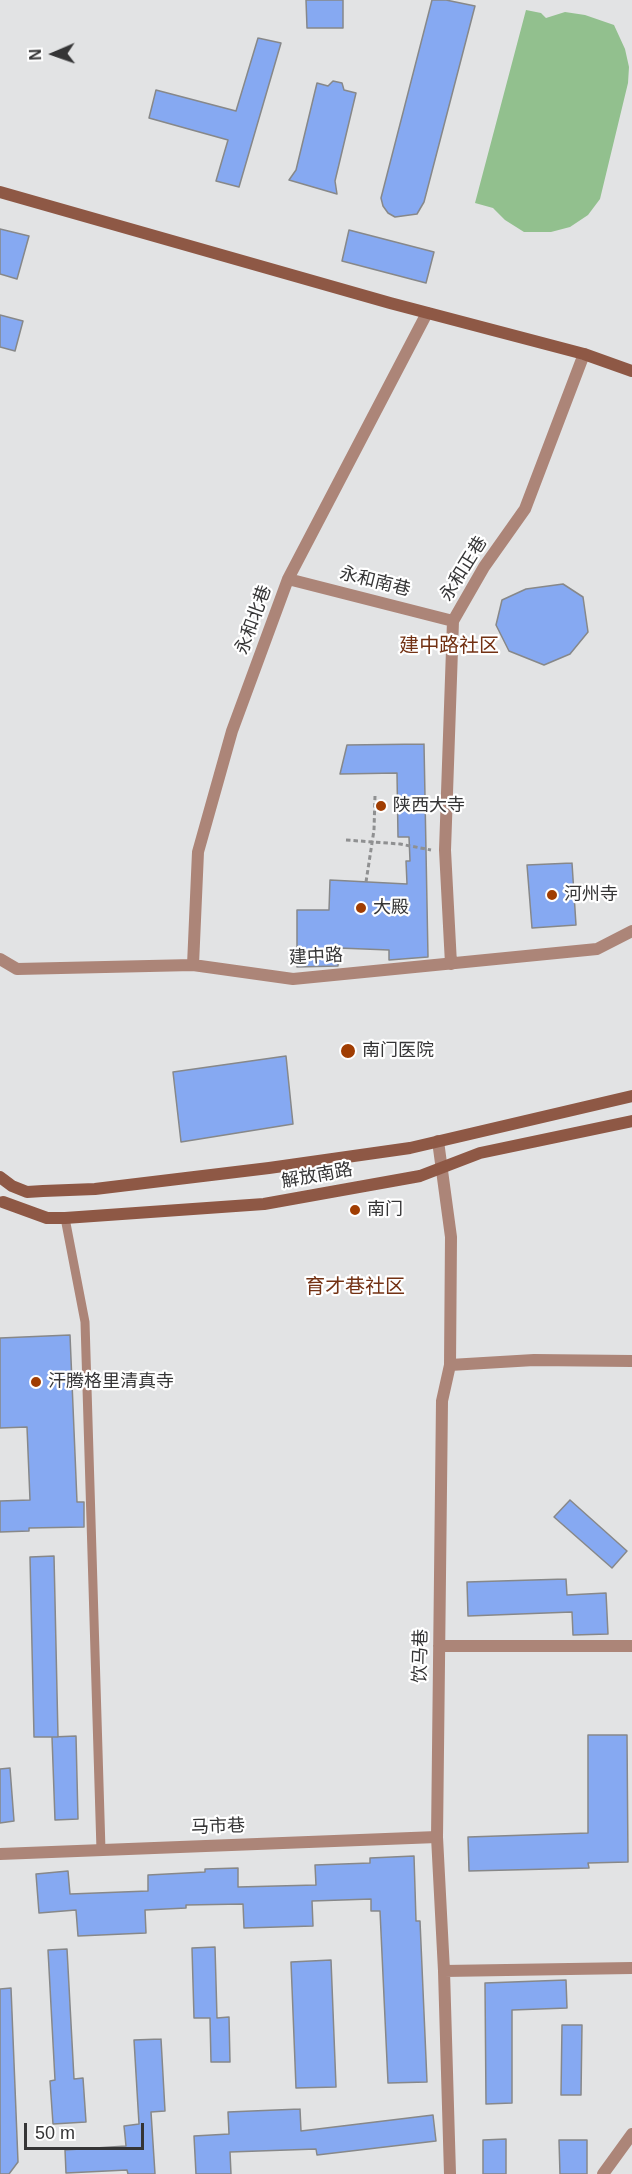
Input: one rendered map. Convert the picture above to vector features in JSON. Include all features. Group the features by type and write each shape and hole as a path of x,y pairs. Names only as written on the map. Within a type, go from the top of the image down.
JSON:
{"main road":[{"path":"0,192 427,313 584,354 632,371"},
{"name":"解放南路","path":"0,1177 12,1186 27,1192 94,1189 269,1168 410,1148 632,1096"},
{"name":"解放南路","path":"1,1201 47,1218 264,1204 420,1176 480,1154 632,1121"},
{"name":"解放南路","path":"1,1201 43,1191"}],"street":[{"name":"永和北巷","path":"193,965 198,852 232,731 288,579 427,313"},
{"name":"永和正巷","path":"451,964 445,850 453,621 484,567 525,509 584,354"},
{"name":"永和南巷","path":"288,579 453,621"},
{"name":"建中路","path":"0,958 17,969 193,965 293,979 597,949 632,931"},
{"name":"饮马巷","path":"438,1141 452,1237 450,1365 442,1401 437,1837 444,1971 450,2174"},
{"path":"450,1365 534,1360 632,1361"},
{"path":"439,1646 632,1646"},
{"name":"马市巷","path":"0,1854 437,1837"},
{"path":"444,1971 632,1968"},
{"path":"603,2174 632,2134"}],"lane":[{"path":"65,1218 85,1322 101,1850"}],"path":[{"path":"366,882 374,830 375,796"},
{"path":"346,840 400,844 426,850"}],"green space":[{"path":"526,10 541,13 546,18 565,12 585,15 614,25 625,49 629,67 628,83 600,199 588,215 570,227 551,232 524,232 505,220 493,208 475,203"}],"building":[{"path":"306,0 343,0 343,28 307,28"},
{"path":"432,0 446,0 475,6 424,202 417,214 395,217 388,213 381,198"},
{"path":"258,38 281,43 239,187 216,181 228,140 149,118 156,90 236,111"},
{"path":"333,81 342,83 344,90 356,93 335,181 337,194 289,180 296,170 317,83 328,86"},
{"path":"0,229 29,236 17,279 0,274"},
{"path":"349,230 434,252 426,283 342,261"},
{"path":"0,315 23,321 15,351 0,347"},
{"path":"563,584 583,597 588,632 570,654 544,665 509,651 496,625 502,600 526,589"},
{"path":"424,744 428,957 389,960 389,950 339,948 338,966 297,967 297,910 329,910 330,880 407,884 406,861 410,861 409,837 398,837 397,773 340,774 347,745"},
{"name":"河州寺","path":"572,863 576,925 532,928 527,865"},
{"path":"286,1056 293,1124 181,1142 173,1072"},
{"path":"70,1335 77,1502 84,1502 84,1527 29,1528 29,1531 0,1532 0,1501 30,1500 27,1427 0,1428 0,1338"},
{"path":"570,1500 627,1551 612,1568 554,1517"},
{"path":"54,1556 58,1737 34,1737 30,1557"},
{"path":"566,1579 567,1595 606,1593 608,1634 573,1635 572,1612 468,1616 467,1582"},
{"path":"588,1735 627,1735 628,1862 588,1863 589,1868 469,1871 468,1837 588,1833"},
{"path":"76,1736 78,1819 55,1820 52,1737"},
{"path":"10,1768 14,1821 0,1823 0,1769"},
{"path":"414,1856 416,1921 420,1921 427,2082 388,2083 380,1911 371,1911 371,1899 312,1901 313,1926 244,1928 243,1904 186,1905 186,1908 145,1910 146,1933 78,1936 76,1910 39,1913 36,1874 68,1871 70,1894 148,1891 148,1875 205,1872 205,1869 238,1868 238,1887 316,1885 315,1865 370,1863 370,1858"},
{"path":"215,1947 217,2018 229,2017 230,2062 211,2062 210,2018 194,2018 192,1948"},
{"path":"67,1949 74,2079 83,2078 86,2122 53,2124 50,2081 55,2080 48,1950"},
{"path":"331,1960 336,2087 296,2088 291,1962"},
{"path":"566,1980 567,2008 512,2010 512,2103 486,2104 485,1983"},
{"path":"11,1988 18,2162 9,2174 0,2174 0,1989"},
{"path":"562,2025 582,2025 581,2095 561,2095"},
{"path":"161,2039 165,2111 151,2112 155,2174 128,2174 127,2170 66,2173 65,2150 126,2146 124,2126 139,2124 134,2040"},
{"path":"300,2109 301,2131 433,2115 436,2141 317,2155 316,2149 230,2152 231,2174 196,2174 194,2136 229,2134 228,2112"},
{"path":"506,2139 506,2174 483,2174 483,2140"},
{"path":"559,2140 587,2140 587,2174 560,2174"}],"place":[{"name":"陕西大寺","path":"381,806"},
{"name":"河州寺","path":"552,895"},
{"name":"大殿","path":"361,908"},
{"name":"南门医院","path":"348,1051"},
{"name":"南门","path":"355,1210"},
{"name":"汗腾格里清真寺","path":"36,1382"}],"district":[{"name":"建中路社区","path":"449,646"},
{"name":"育才巷社区","path":"355,1287"}]}
